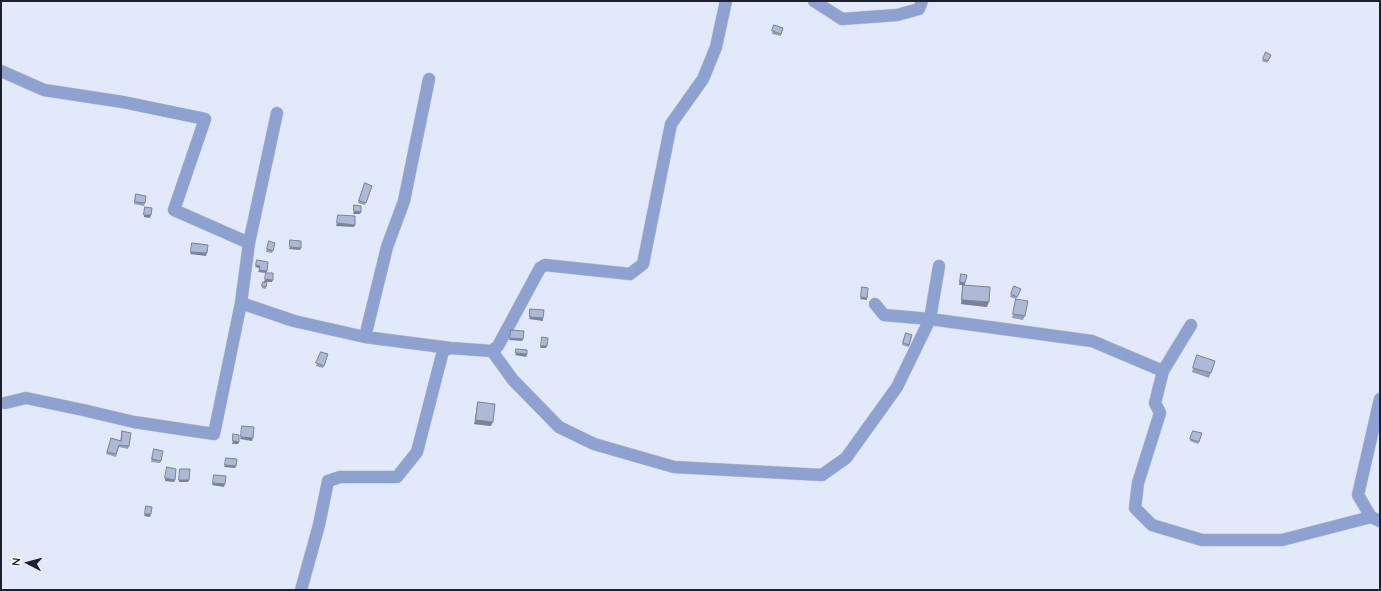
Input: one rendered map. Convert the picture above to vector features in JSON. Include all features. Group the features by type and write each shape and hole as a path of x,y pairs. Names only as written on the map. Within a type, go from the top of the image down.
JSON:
{"street":[{"path":"241,303 294,321 364,337 450,348 492,351 498,346 540,268 545,265 630,274 643,264 671,124 703,79 716,47 726,1"},
{"path":"814,1 842,19 897,15 919,9 922,1"},
{"path":"1,71 44,90 122,102 205,119 174,210 249,243"},
{"path":"364,337 387,247 404,201 430,79"},
{"path":"6,403 26,398 134,422 214,434 241,303 249,243 277,113"},
{"path":"492,351 513,380 559,427 594,444 674,467 822,475 846,458 897,387 930,319 939,266"},
{"path":"875,304 884,315 930,319 1092,341 1163,371"},
{"path":"1192,325 1163,371 1155,403 1160,413 1138,483 1135,508 1152,525 1202,540 1282,540 1376,519 1358,495 1380,399"},
{"path":"301,590 319,525 328,481 340,477 396,478 417,452 443,352 450,348"}],"building":[{"path":"774,25 783,28 781,34 772,31"},
{"path":"1266,52 1271,55 1268,61 1263,59"},
{"path":"365,183 372,186 366,203 359,201"},
{"path":"136,194 146,196 145,203 135,202"},
{"path":"354,205 361,206 361,212 354,211"},
{"path":"145,207 152,208 151,215 144,215"},
{"path":"338,215 355,216 355,225 337,223"},
{"path":"290,240 301,241 301,248 290,247"},
{"path":"269,241 275,243 273,251 267,249"},
{"path":"192,243 208,245 207,253 191,252"},
{"path":"257,260 268,262 267,271 259,270 260,266 256,265"},
{"path":"266,273 273,273 273,280 265,279"},
{"path":"961,274 967,275 965,283 960,282"},
{"path":"263,282 267,283 266,287 262,286"},
{"path":"963,285 990,287 989,302 962,300"},
{"path":"1014,286 1021,289 1017,297 1011,294"},
{"path":"862,287 868,288 867,298 861,297"},
{"path":"1016,299 1028,301 1025,316 1013,314"},
{"path":"530,309 544,310 543,318 530,317"},
{"path":"511,330 524,331 523,339 510,338"},
{"path":"906,333 912,335 909,345 903,343"},
{"path":"542,337 548,338 547,346 541,346"},
{"path":"516,349 527,350 527,354 516,353"},
{"path":"321,352 328,354 324,366 316,363"},
{"path":"1197,355 1215,361 1211,373 1193,368"},
{"path":"478,402 495,404 493,422 476,420"},
{"path":"242,426 254,427 253,438 241,437"},
{"path":"122,431 131,433 129,446 119,445 116,454 107,452 111,438 121,441"},
{"path":"1193,431 1202,433 1199,442 1190,439"},
{"path":"233,434 239,435 239,442 233,441"},
{"path":"154,449 163,451 161,461 152,459"},
{"path":"226,458 237,459 236,466 225,465"},
{"path":"167,467 176,469 175,480 165,478"},
{"path":"180,469 190,469 189,480 179,480"},
{"path":"214,475 226,476 225,484 213,483"},
{"path":"146,506 152,507 151,514 145,514"}]}
